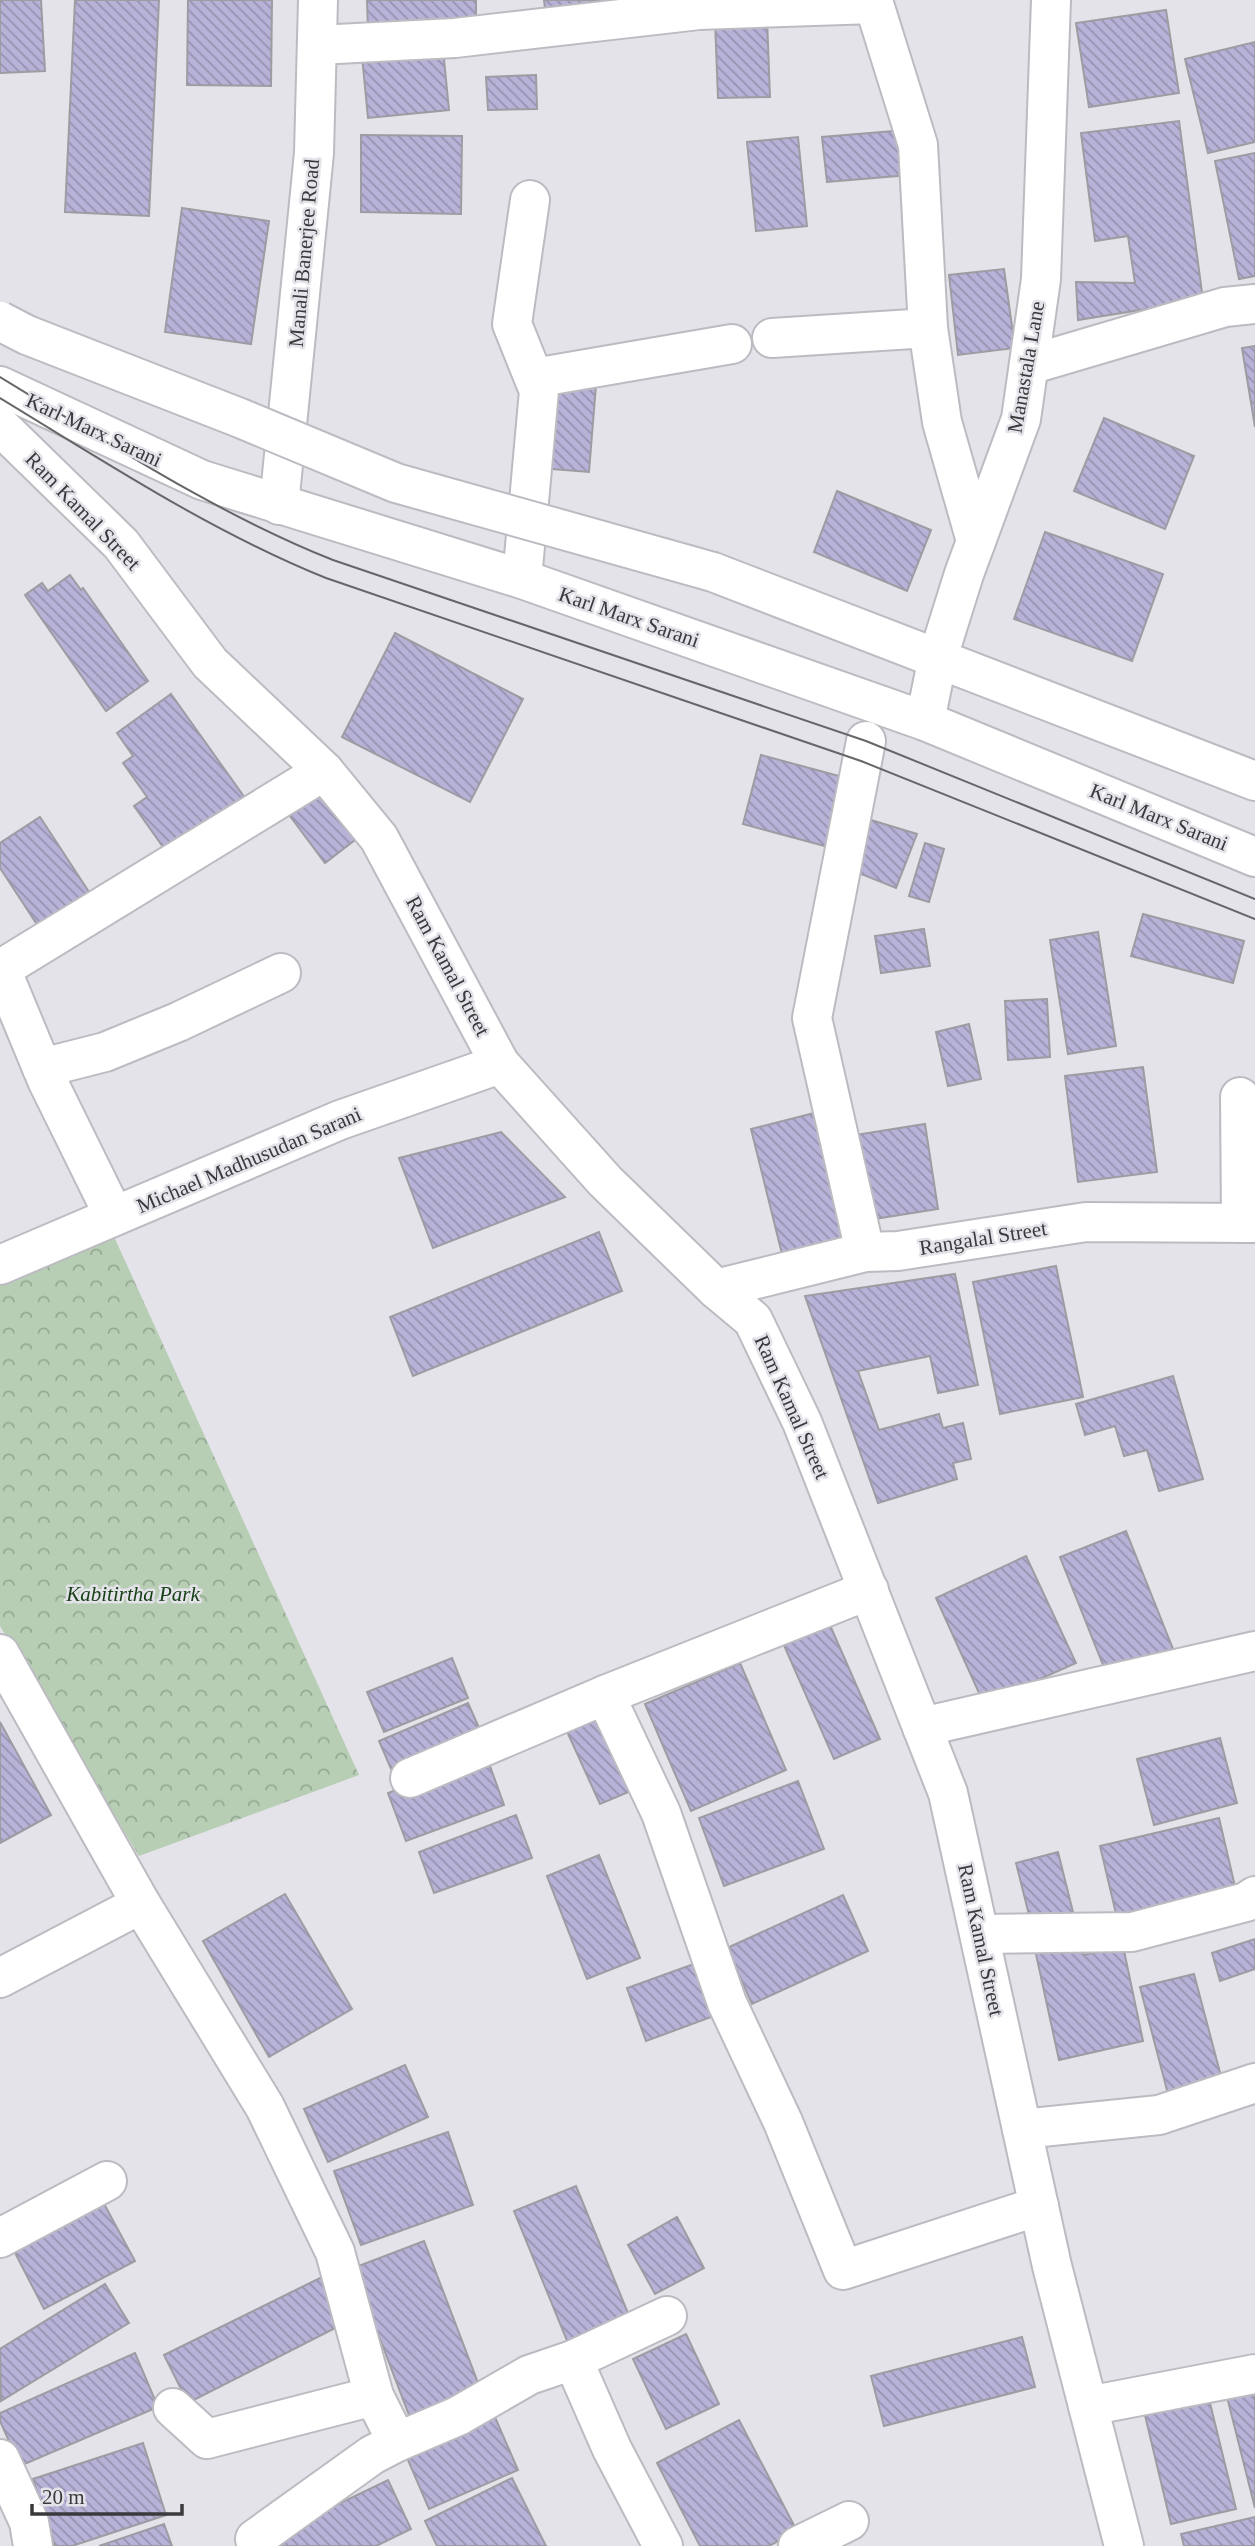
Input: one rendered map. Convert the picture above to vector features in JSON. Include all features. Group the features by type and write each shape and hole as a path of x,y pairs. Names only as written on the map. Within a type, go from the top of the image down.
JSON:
{"street":[{"name":"Manali Banerjee Road","path":"279,505 314,153 318,0"},
{"name":"Manastala Lane","path":"925,721 938,657 976,541 1021,419 1041,279 1051,0"},
{"path":"317,45 455,38 699,10 874,4 918,145 928,328 942,422 976,541"},
{"path":"522,579 539,391 512,324 530,200"},
{"path":"1029,365 1225,307 1255,304"},
{"path":"0,321 27,335 240,418 396,483 713,572 1255,781"},
{"path":"772,338 928,328"},
{"path":"534,378 732,344"},
{"name":"Karl Marx Sarani","path":"0,386 202,480 522,579 925,721 1255,857"},
{"name":"Ram Kamal Street","path":"0,426 121,544 210,663 324,771 379,838 500,1064 605,1181 716,1289 753,1320 802,1422 948,1793 1039,2206 1124,2546"},
{"path":"865,1252 812,1018 866,741"},
{"path":"114,1216 42,1068 1,969 324,771"},
{"path":"42,1068 104,1052 178,1023 281,973"},
{"name":"Michael Madhusudan Sarani","path":"0,1265 340,1120 500,1064"},
{"path":"1240,1097 1248,1223"},
{"name":"Rangalal Street","path":"716,1289 865,1252 898,1251 1086,1222 1248,1223"},
{"path":"410,1778 605,1695 869,1591"},
{"path":"922,1727 1255,1651"},
{"path":"0,1654 141,1904 265,2107 335,2252 374,2396 397,2442"},
{"path":"605,1695 661,1813 727,2003 783,2122 843,2270 1039,2206"},
{"path":"979,1934 1132,1932 1246,1902 1255,1896"},
{"path":"0,1978 141,1904"},
{"path":"1022,2129 1158,2115 1255,2083"},
{"path":"0,2238 107,2181"},
{"path":"257,2546 255,2539 372,2455 458,2416 529,2375 573,2360 667,2316"},
{"path":"573,2360 612,2449 663,2546"},
{"path":"1088,2406 1255,2374"},
{"path":"173,2408 207,2439 374,2396"},
{"path":"5,2481 29,2522 33,2546"},
{"path":"798,2546 849,2521"}],"green space":[{"name":"Kabitirtha Park","path":"111,1230 359,1775 139,1856 0,1626 0,1280"}],"building":[{"path":"0,0 41,0 45,71 0,73"},
{"path":"75,0 159,0 149,216 65,212"},
{"path":"188,0 272,0 271,86 187,85"},
{"path":"367,0 476,0 476,29 368,31"},
{"path":"544,0 608,0 609,7 546,16"},
{"path":"1166,10 1179,93 1089,107 1076,23"},
{"path":"767,18 770,97 718,98 715,20"},
{"path":"1255,42 1255,142 1208,153 1185,59"},
{"path":"443,49 449,110 368,118 362,56"},
{"path":"536,75 537,109 488,110 486,77"},
{"path":"1179,121 1203,300 1078,320 1076,282 1135,283 1128,236 1095,241 1081,133"},
{"path":"905,130 909,175 827,182 822,137"},
{"path":"361,135 462,136 461,214 361,212"},
{"path":"798,137 807,226 756,231 747,142"},
{"path":"1255,153 1255,276 1239,279 1215,161"},
{"path":"182,208 269,221 251,344 165,332"},
{"path":"1004,269 1015,348 958,355 949,275"},
{"path":"1255,346 1255,427 1242,348"},
{"path":"546,381 596,385 589,472 540,468"},
{"path":"1104,418 1194,456 1165,529 1074,491"},
{"path":"837,491 931,530 907,591 814,552"},
{"path":"1045,532 1163,574 1132,661 1014,619"},
{"path":"70,575 81,590 83,588 148,681 106,711 25,595 42,583 48,591"},
{"path":"395,633 523,699 470,802 342,737"},
{"path":"171,694 250,805 173,861 134,806 147,797 123,763 133,756 117,733"},
{"path":"761,755 850,779 832,848 743,824"},
{"path":"324,778 364,833 325,863 284,808"},
{"path":"40,817 91,895 40,929 0,868 0,843"},
{"path":"861,817 917,834 896,888 851,870"},
{"path":"925,843 944,849 929,902 909,896"},
{"path":"1143,914 1244,941 1233,983 1131,956"},
{"path":"924,929 930,966 881,973 875,936"},
{"path":"1098,932 1116,1046 1068,1054 1050,940"},
{"path":"1047,999 1050,1057 1008,1060 1005,1001"},
{"path":"969,1024 981,1079 948,1086 936,1032"},
{"path":"1143,1067 1157,1172 1078,1182 1065,1076"},
{"path":"822,1111 853,1237 782,1254 751,1129"},
{"path":"925,1124 938,1209 868,1220 855,1135"},
{"path":"501,1132 565,1197 433,1248 399,1158"},
{"path":"599,1232 622,1291 413,1376 390,1317"},
{"path":"1056,1266 1083,1397 1000,1414 973,1282"},
{"path":"955,1274 978,1385 938,1393 930,1356 858,1371 879,1430 939,1414 943,1428 963,1423 971,1459 953,1463 957,1479 878,1503 805,1296"},
{"path":"1173,1376 1203,1479 1159,1491 1147,1450 1124,1456 1115,1426 1085,1435 1076,1404"},
{"path":"1126,1531 1173,1649 1107,1675 1060,1557"},
{"path":"1026,1556 1076,1663 984,1704 936,1598"},
{"path":"829,1623 880,1739 834,1759 783,1643"},
{"path":"452,1658 468,1698 384,1732 367,1692"},
{"path":"740,1663 786,1770 691,1811 645,1704"},
{"path":"468,1703 484,1739 395,1778 379,1741"},
{"path":"603,1707 638,1788 600,1804 564,1725"},
{"path":"0,1722 51,1815 0,1843"},
{"path":"1220,1738 1237,1803 1154,1825 1137,1759"},
{"path":"486,1755 504,1805 406,1841 388,1793"},
{"path":"798,1781 824,1849 724,1886 699,1818"},
{"path":"516,1815 532,1858 434,1893 419,1852"},
{"path":"1219,1818 1237,1895 1118,1922 1100,1846"},
{"path":"1058,1852 1074,1916 1032,1927 1016,1863"},
{"path":"599,1855 640,1958 587,1979 547,1876"},
{"path":"285,1894 352,2009 269,2057 203,1941"},
{"path":"843,1895 868,1951 752,2004 727,1948"},
{"path":"1080,1935 1084,1955 1123,1946 1143,2041 1059,2060 1034,1945"},
{"path":"1255,1939 1255,1969 1220,1981 1212,1953"},
{"path":"702,1961 722,2013 646,2041 627,1988"},
{"path":"1194,1974 1222,2080 1168,2094 1140,1987"},
{"path":"405,2065 428,2117 328,2162 304,2109"},
{"path":"448,2132 473,2205 361,2245 334,2171"},
{"path":"576,2186 632,2323 570,2348 514,2211"},
{"path":"103,2202 135,2261 44,2309 13,2249"},
{"path":"677,2217 704,2268 655,2294 628,2245"},
{"path":"424,2241 483,2396 412,2423 353,2268"},
{"path":"326,2275 349,2321 188,2403 164,2355"},
{"path":"105,2284 129,2323 1,2401 0,2349"},
{"path":"686,2334 719,2404 666,2429 633,2359"},
{"path":"1022,2337 1035,2387 884,2426 871,2376"},
{"path":"135,2353 158,2407 20,2466 0,2421 0,2413"},
{"path":"1255,2386 1255,2508 1226,2393"},
{"path":"1207,2391 1236,2509 1171,2524 1143,2407"},
{"path":"491,2408 518,2470 429,2509 402,2446"},
{"path":"739,2420 797,2531 769,2546 700,2546 657,2463"},
{"path":"143,2443 166,2515 72,2546 55,2546 33,2479"},
{"path":"512,2478 546,2546 437,2546 425,2521"},
{"path":"388,2480 411,2529 376,2546 276,2546 272,2536"},
{"path":"1255,2517 1255,2546 1184,2546 1181,2534"},
{"path":"164,2524 172,2546 99,2546"}],"tram line":[{"path":"0,377 205,499 333,560 866,741 1255,899"},
{"path":"0,398 200,518 326,578 861,761 1255,919"}]}
